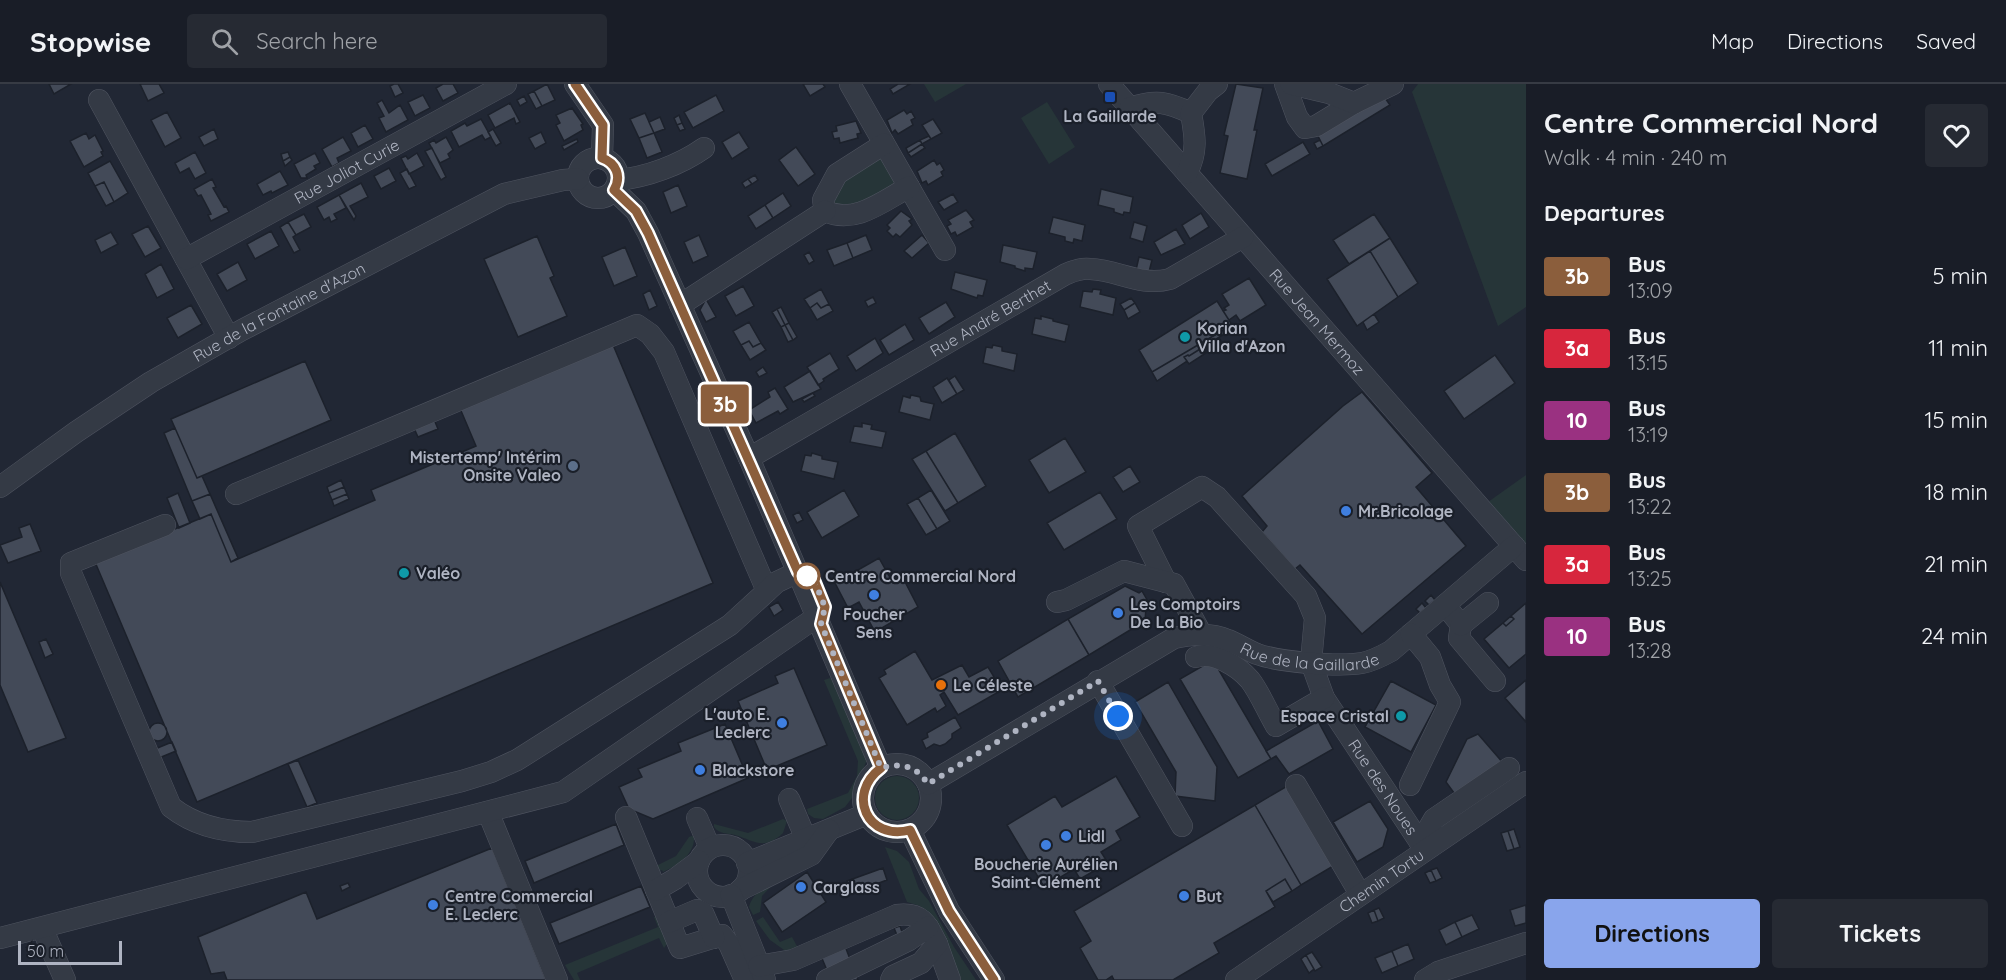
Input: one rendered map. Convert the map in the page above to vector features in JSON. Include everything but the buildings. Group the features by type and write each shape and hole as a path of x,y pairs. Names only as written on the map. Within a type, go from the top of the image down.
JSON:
{"street":[{"name":"Rue Joliot Curie","path":"186,259 506,84"},
{"path":"575,84 603,125 602,158"},
{"path":"850,84 945,250"},
{"name":"Rue Jean Mermoz","path":"1109,84 1520,553"},
{"path":"1187,173 1194,158 1195,134 1191,113 1208,91 1217,84"},
{"path":"1285,84 1297,117 1305,128 1317,126 1354,103 1393,84"},
{"path":"1291,84 1329,93 1354,103"},
{"path":"99,100 229,338"},
{"path":"1130,108 1155,101 1178,106 1191,113"},
{"path":"825,212 823,200 837,174 884,144"},
{"path":"616,185 694,155 704,148"},
{"path":"602,158 612,164 618,174 616,185 609,195 596,198 584,192 578,179 585,163 602,158"},
{"name":"Rue de la Fontaine d'Azon","path":"0,488 76,432 151,382 229,338 504,194 563,180 578,179"},
{"path":"0,938 563,792 819,620 825,607 814,580 798,572 749,458 636,211 616,185"},
{"path":"825,212 837,217 862,214 909,187"},
{"path":"680,305 825,212"},
{"name":"Rue André Berthet","path":"749,458 1066,274 1090,268 1147,282 1158,282 1170,279 1243,237"},
{"path":"236,494 637,326 650,334 664,352 767,591"},
{"path":"1166,582 1138,526 1202,487 1217,497 1306,596 1315,618 1311,662"},
{"path":"165,525 71,563 71,573 171,807 178,813 214,828 233,832 252,832 491,772 517,760 730,625 777,582 798,572"},
{"name":"Rue de la Gaillarde","path":"928,784 984,757 1098,681 1174,638 1202,635 1226,638 1256,653 1276,659 1360,663 1391,651 1445,605 1520,553"},
{"path":"1061,601 1124,571 1174,584 1202,635"},
{"path":"1488,603 1461,625 1459,638 1495,681"},
{"path":"1445,605 1461,625"},
{"path":"819,620 881,768"},
{"path":"1410,784 1450,702 1440,685 1430,657 1412,634"},
{"path":"1196,657 1204,655 1221,658 1249,679 1276,726 1324,698"},
{"name":"Rue des Noues","path":"1311,662 1324,698 1423,847"},
{"path":"1098,681 1182,826"},
{"path":"903,765 913,768 928,784 931,794 930,806 926,816 910,830 890,832 873,822 863,804 866,783 881,768 903,765"},
{"path":"1423,847 1434,819 1509,768"},
{"name":"Chemin Tortu","path":"1236,980 1423,847 1526,782"},
{"path":"1296,785 1360,894"},
{"path":"789,799 806,839"},
{"path":"488,812 557,980"},
{"path":"747,863 867,814"},
{"path":"626,817 680,948 722,935 756,975"},
{"path":"697,818 705,855 697,870 702,886"},
{"path":"656,890 677,886 702,886 715,895 735,893 811,855 829,830"},
{"path":"910,830 949,911 994,980"},
{"path":"656,890 675,879 717,845 732,847 744,856 747,863 748,878 735,893"},
{"path":"735,893 756,975"},
{"path":"669,922 697,910 704,913 714,938"},
{"path":"756,975 897,915 909,914 919,917 933,935 950,980"},
{"path":"42,928 65,980"},
{"path":"827,980 909,940 933,935"},
{"path":"891,980 893,976 921,963 933,935"},
{"path":"1435,977 1526,944"}],"shaded area":[{"path":"924,84 966,84 935,102"},
{"path":"1418,84 1526,84 1526,307 1498,326 1412,92"},
{"path":"1047,102 1075,147 1049,164 1021,118"},
{"path":"882,158 895,178 892,189 860,206 834,206 832,198 838,181"},
{"path":"1526,475 1526,558 1481,507"},
{"path":"833,677 868,757 852,798 845,807 823,819 814,818 808,814 807,809 848,793 857,776 858,761 824,680"},
{"path":"897,776 906,777 913,782 918,789 918,807 913,814 906,819 897,820 888,819 881,814 876,807 875,798 876,789 881,782 888,777"},
{"path":"783,819 787,821 783,833 765,843 721,832 714,827 714,824 748,833"},
{"path":"694,835 694,842 689,853 679,863 663,872 662,870 658,872 656,866 676,856 689,837"},
{"path":"885,847 897,851 909,862 919,889 929,901 954,947 976,980 954,980 930,918 920,906 907,902"},
{"path":"776,881 762,896 760,912 753,915 749,907 753,898 763,888"},
{"path":"654,917 660,917 668,943 664,948 659,938 577,973 580,980 574,980 565,965 658,927"},
{"path":"763,917 780,942 792,937 798,948 787,952 770,940 756,921"}],"bus line":[{"name":"3b","path":"575,84 603,125 602,158 612,164 618,174 614,190 636,211 648,233 798,572 814,580 825,607 821,624 881,768 866,783 863,804 867,814 873,822 890,832 910,830 949,911 994,980"}],"place":[{"name":"La Gaillarde","path":"1110,97"},
{"name":"Korian Villa d'Azon","path":"1185,337"},
{"name":"Mistertemp' Intérim Onsite Valeo","path":"573,466"},
{"name":"Mr.Bricolage","path":"1346,511"},
{"name":"Valéo","path":"404,573"},
{"name":"Centre Commercial Nord","path":"807,576"},
{"name":"Foucher Sens","path":"874,595"},
{"name":"Les Comptoirs De La Bio","path":"1118,613"},
{"name":"Le Céleste","path":"941,685"},
{"name":"Espace Cristal","path":"1401,716"},
{"name":"L'auto E. Leclerc","path":"782,723"},
{"name":"Blackstore","path":"700,770"},
{"name":"Lidl","path":"1066,836"},
{"name":"Boucherie Aurélien Saint-Clément","path":"1046,845"},
{"name":"Carglass","path":"801,887"},
{"name":"But","path":"1184,896"},
{"name":"Centre Commercial E. Leclerc","path":"433,905"}],"route":[{"path":"807,576 814,580 825,607 821,624 881,768 903,765 913,768 928,784 1098,681 1118,716"}]}
